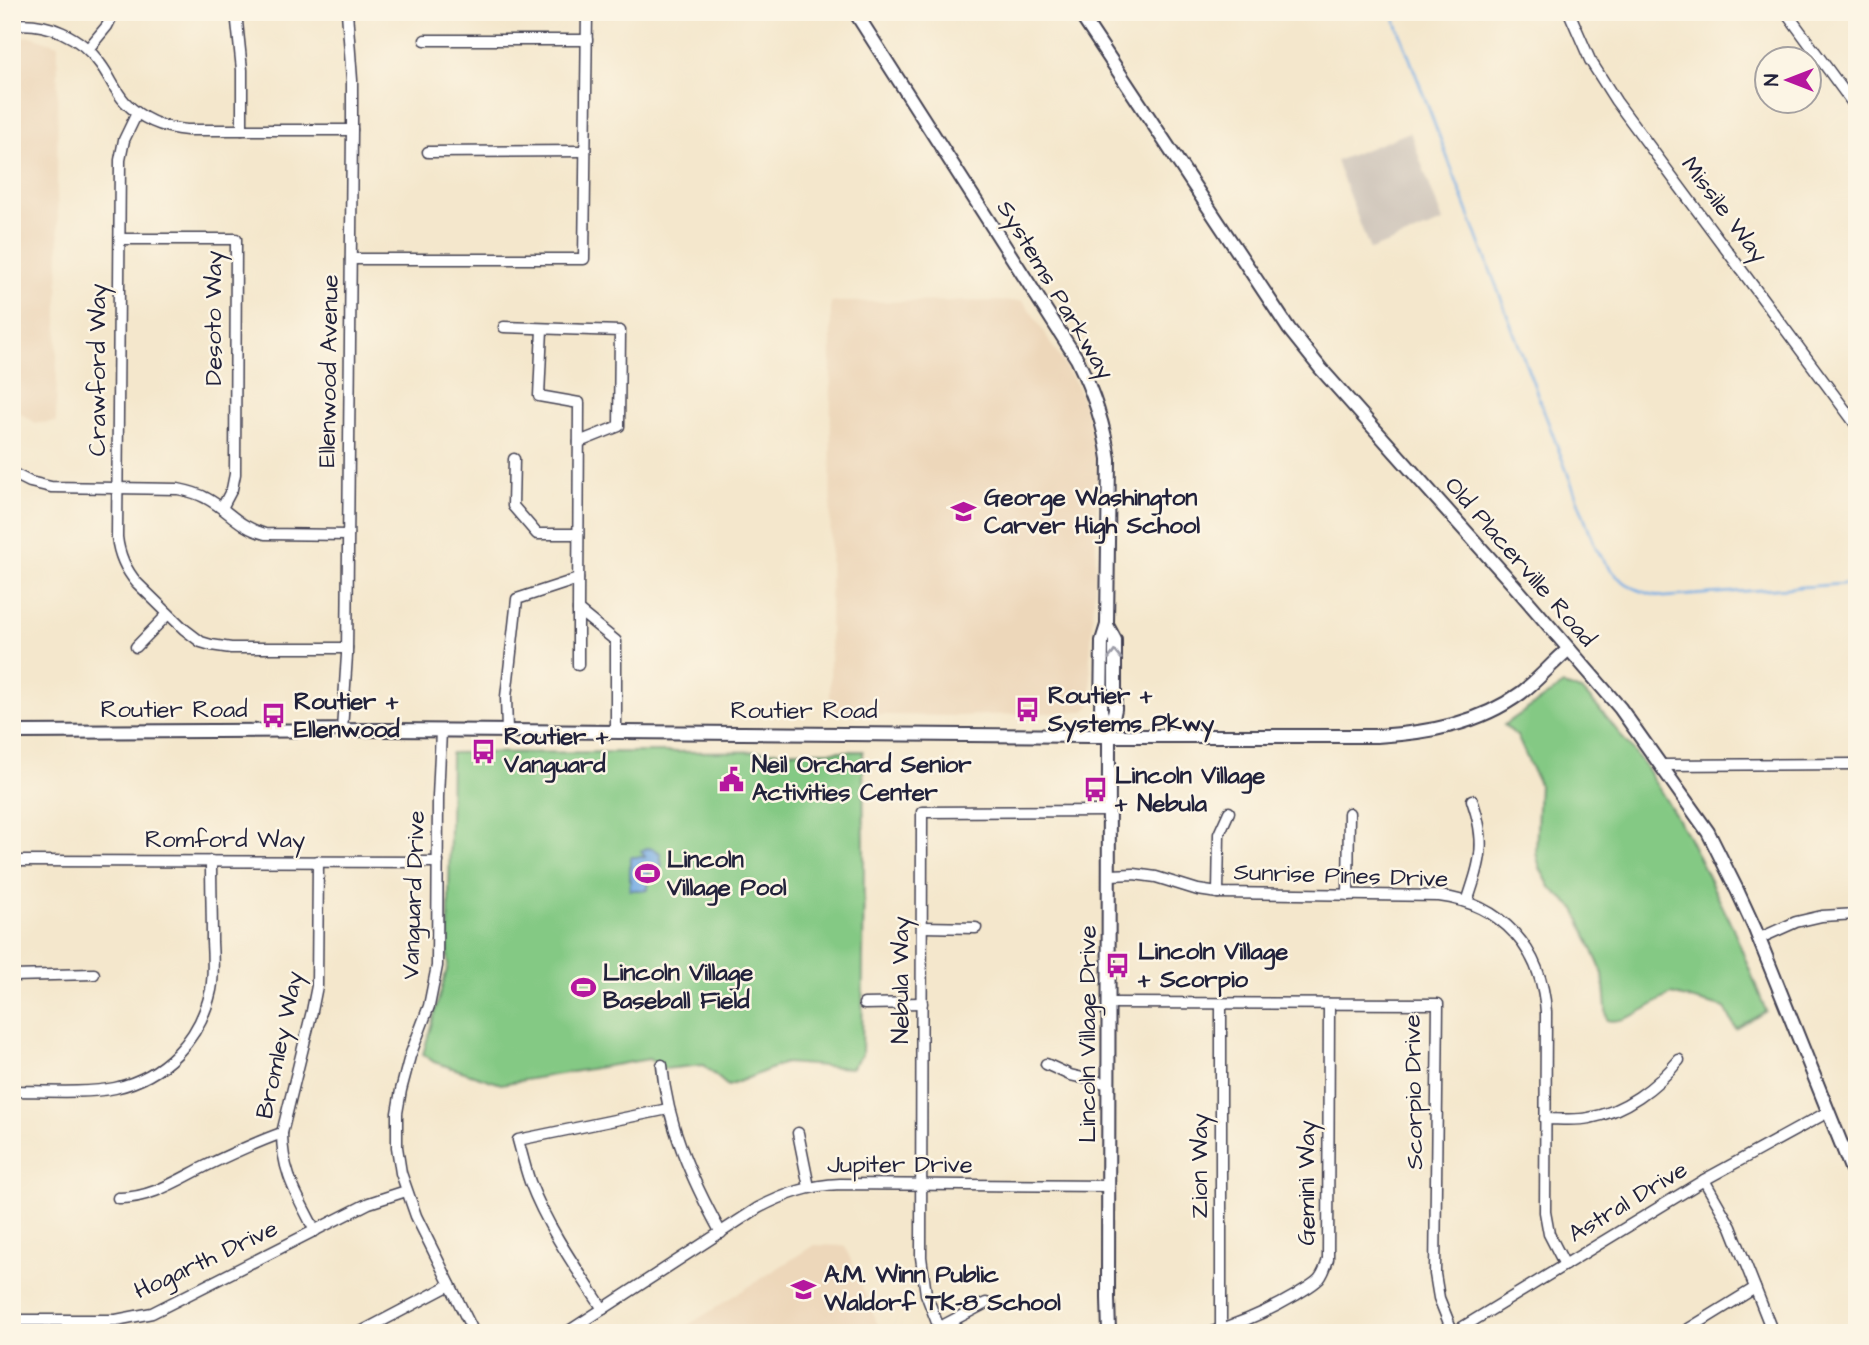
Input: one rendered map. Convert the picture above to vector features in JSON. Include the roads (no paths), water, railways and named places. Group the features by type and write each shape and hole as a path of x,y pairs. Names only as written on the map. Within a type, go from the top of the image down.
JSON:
{"street":[{"path":"88,49 107,26 114,12"},
{"path":"236,12 242,70 242,130"},
{"name":"Ellenwood Avenue","path":"342,730 347,648 352,130 352,80 347,12"},
{"path":"351,259 584,259 587,12"},
{"name":"Systems Parkway","path":"855,12 1034,290 1077,359 1093,393 1109,459 1107,625 1101,641 1101,712 1109,736"},
{"name":"Old Placerville Road","path":"1079,12 1289,329 1620,708 1707,832 1737,890 1857,1182"},
{"name":"Missile Way","path":"1569,12 1590,60 1616,101 1857,426"},
{"path":"1786,12 1857,109"},
{"path":"12,25 31,24 53,29 73,38 88,49 118,93 137,113 156,123 177,129 352,130"},
{"path":"425,40 587,40"},
{"name":"Crawford Way","path":"137,113 121,150 117,537 121,557 130,575 168,614 192,636 211,646 347,648"},
{"path":"428,152 586,151"},
{"name":"Desoto Way","path":"120,239 236,239 235,474 232,489 222,508"},
{"path":"504,327 620,331 620,426 579,442"},
{"path":"542,329 538,396 579,403 578,665"},
{"path":"514,459 513,506 537,534 578,534"},
{"path":"12,473 30,482 51,487 178,489 208,499 237,522 265,534 348,535"},
{"path":"507,731 506,697 517,599 578,579"},
{"path":"578,610 616,640 616,731"},
{"path":"136,647 168,614"},
{"name":"Routier Road","path":"12,732 342,730 1109,736 1405,735 1475,718 1501,706 1523,691 1569,649"},
{"name":"Vanguard Drive","path":"441,731 438,771 437,966 429,1006 406,1069 397,1112 397,1147 406,1191 415,1216 474,1333"},
{"name":"Lincoln Village Drive","path":"1109,736 1109,1333"},
{"path":"1662,765 1857,764"},
{"path":"1467,902 1477,873 1482,846 1479,819 1472,800"},
{"name":"Nebula Way","path":"940,1330 926,1294 922,1269 922,812 1109,811"},
{"path":"1218,893 1219,834 1229,812"},
{"path":"1348,895 1349,813"},
{"name":"Romford Way","path":"12,861 438,862"},
{"path":"12,1091 92,1090 134,1083 170,1061 185,1046 202,1019 211,989 211,861"},
{"name":"Bromley Way","path":"315,1231 288,1174 282,1152 282,1133 313,1012 317,986 318,861"},
{"name":"Sunrise Pines Drive","path":"1110,875 1156,877 1218,893 1439,896 1467,902 1486,911 1510,929 1530,953 1544,992 1545,1212 1553,1244 1565,1265"},
{"path":"1758,939 1796,922 1822,916 1857,914"},
{"path":"923,927 976,928"},
{"path":"12,976 94,974"},
{"path":"864,1004 922,1003"},
{"name":"Scorpio Drive","path":"1109,1003 1438,1004 1435,1274 1439,1298 1453,1333"},
{"name":"Zion Way","path":"1221,1003 1221,1329"},
{"name":"Gemini Way","path":"1209,1333 1244,1321 1284,1301 1320,1278 1325,1269 1328,1259 1329,1004"},
{"path":"1545,1119 1581,1119 1610,1112 1653,1087 1679,1060"},
{"path":"1046,1064 1070,1075 1109,1084"},
{"path":"662,1065 668,1109 679,1142 693,1178 721,1233"},
{"path":"603,1309 543,1211 528,1175 518,1140 668,1109"},
{"name":"Astral Drive","path":"1453,1333 1704,1180 1828,1112"},
{"path":"118,1198 147,1195 244,1147 282,1133"},
{"path":"799,1133 809,1187"},
{"path":"1704,1180 1726,1217 1773,1333"},
{"name":"Jupiter Drive","path":"566,1333 778,1198 809,1187 840,1184 1108,1186"},
{"name":"Hogarth Drive","path":"12,1320 105,1321 140,1316 163,1308 369,1203 406,1191"},
{"path":"359,1333 450,1286"},
{"path":"1682,1333 1755,1288"},
{"path":"940,1330 986,1303"},
{"path":"105,1321 105,1333"}],"water":[{"path":"647,848 660,853 662,867 649,867 648,890 630,890 630,857 645,857 641,851"}],"waterway":[{"path":"1392,12 1596,548 1609,567 1631,587 1664,597 1857,583"}],"place":[{"name":"George Washington Carver High School","path":"964,512"},
{"name":"Routier + Systems Pkwy","path":"1028,710"},
{"name":"Routier + Ellenwood","path":"274,716"},
{"name":"Routier + Vanguard","path":"484,751"},
{"name":"Neil Orchard Senior Activities Center","path":"732,779"},
{"name":"Lincoln Village + Nebula","path":"1095,790"},
{"name":"Lincoln Village Pool","path":"647,874"},
{"name":"Lincoln Village + Scorpio","path":"1118,966"},
{"name":"Lincoln Village Baseball Field","path":"583,987"},
{"name":"A.M. Winn Public Waldorf TK-8 School","path":"804,1289"}]}
